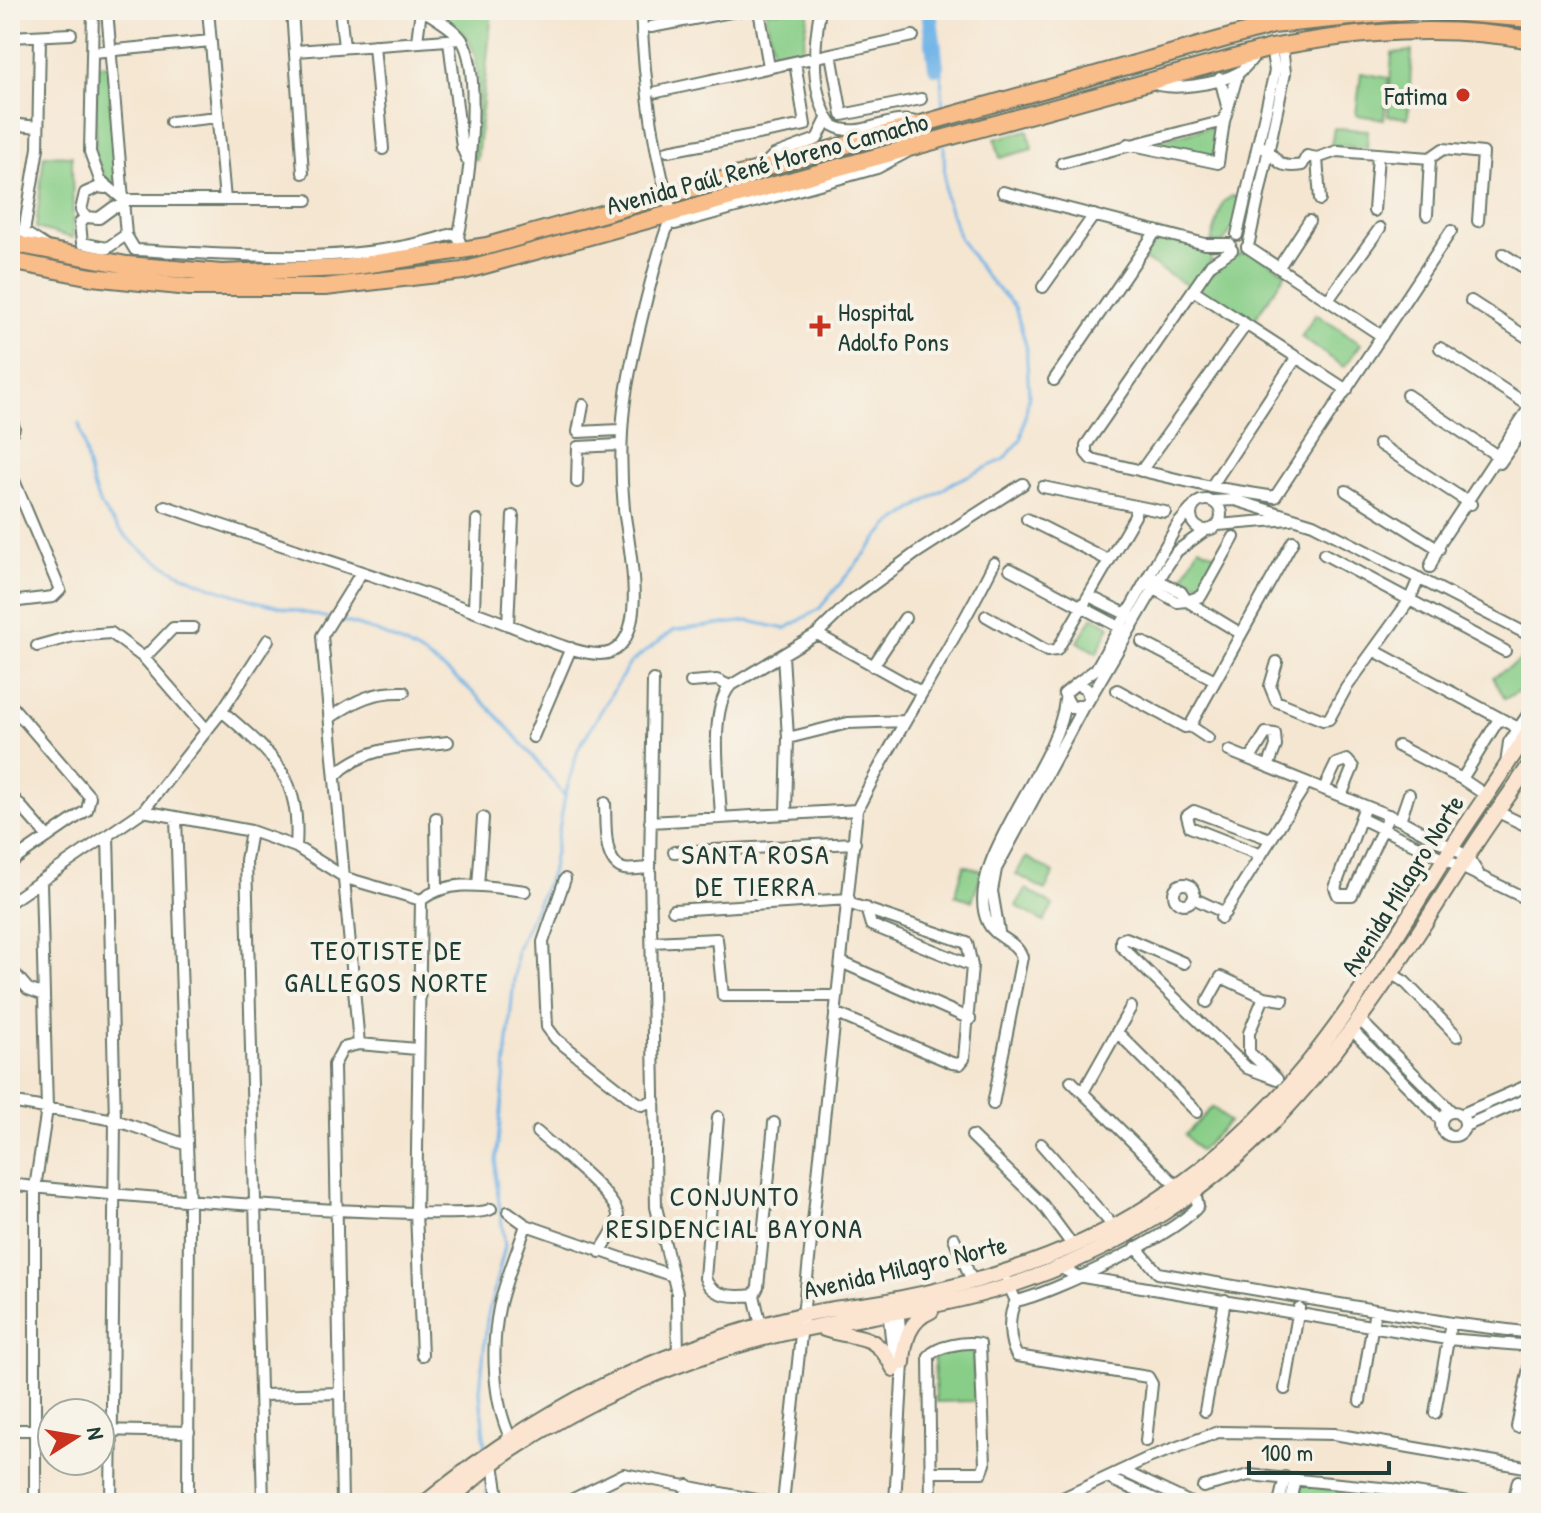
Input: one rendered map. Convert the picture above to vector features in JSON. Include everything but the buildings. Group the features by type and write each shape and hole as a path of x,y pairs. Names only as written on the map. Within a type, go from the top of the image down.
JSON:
{"main road":[{"name":"Avenida Paúl René Moreno Camacho","path":"10,261 92,277 189,287 343,269 665,198 936,121 1275,17 1422,10 1531,19"},
{"name":"Avenida Paúl René Moreno Camacho","path":"17,237 51,250 105,254 222,273 343,269 463,271 1270,49 1370,32 1429,30 1531,40"},
{"name":"Avenida Milagro Norte","path":"893,1307 950,1303 1113,1226 1178,1187 1290,1088 1360,998 1443,860 1505,768 1525,728"},
{"name":"Avenida Milagro Norte","path":"446,1503 493,1464 561,1419 678,1359 808,1324 893,1307 972,1281 1006,1279 1057,1266 1114,1240 1195,1192 1236,1161 1280,1118 1357,1026 1531,763"},
{"path":"898,1366 906,1339 921,1315 950,1303"},
{"name":"Avenida Milagro Norte","path":"425,1503 510,1437 602,1384 678,1359 761,1326 808,1324"},
{"path":"808,1324 870,1338 898,1366"}],"street":[{"path":"93,10 90,152 105,188 124,204"},
{"path":"107,10 126,235 135,250 343,269"},
{"path":"208,10 225,200"},
{"path":"292,10 303,173"},
{"path":"340,10 344,47"},
{"path":"417,41 422,10 461,39 470,57 474,110 460,243"},
{"path":"165,506 474,610 571,648 601,655 623,645 630,626 633,564 619,445 620,430 625,387 659,244 672,215 665,198 648,98 641,10 517,10"},
{"path":"651,27 741,10"},
{"path":"759,10 769,67"},
{"path":"820,10 814,57 827,119 832,125 850,132 896,120 936,121"},
{"path":"10,37 71,34"},
{"path":"10,230 17,237 33,189 40,36"},
{"path":"657,92 913,36"},
{"path":"296,51 461,39"},
{"path":"94,52 211,41"},
{"path":"449,41 462,147 468,160"},
{"path":"374,45 383,149"},
{"path":"1150,82 1173,89 1220,78 1238,73 1270,49 1275,71 1248,245 1242,253 1233,243"},
{"path":"831,54 842,115 921,99"},
{"path":"668,151 805,125 795,62"},
{"path":"1128,144 1218,163 1227,106 1238,73"},
{"path":"455,75 472,76"},
{"path":"1220,78 1227,106"},
{"path":"171,122 218,117"},
{"path":"756,173 774,155 817,139 827,119"},
{"path":"1062,163 1224,121"},
{"path":"10,124 38,127"},
{"path":"1264,147 1280,165 1302,165"},
{"path":"1264,147 1233,243 1211,264 1086,445 1086,453 1091,459 1268,499 1280,494 1451,231"},
{"path":"1302,165 1307,156 1317,158 1337,151 1430,158 1443,149 1483,153 1478,221"},
{"path":"1374,211 1378,155"},
{"path":"1317,158 1320,200"},
{"path":"1427,215 1430,158"},
{"path":"1302,165 1308,173 1318,171"},
{"path":"85,217 81,210 85,193 105,188"},
{"path":"1003,192 1205,244 1248,245 1382,336"},
{"path":"85,217 99,218 124,204 307,200"},
{"path":"1043,287 1094,215"},
{"path":"85,217 80,223 82,243 105,254 126,235"},
{"path":"1279,267 1309,221"},
{"path":"1328,300 1380,228"},
{"path":"1054,380 1156,231"},
{"path":"1503,254 1531,272"},
{"path":"1193,290 1347,390"},
{"path":"1471,301 1531,340"},
{"path":"1141,471 1245,326"},
{"path":"1440,348 1531,409"},
{"path":"1211,487 1296,358"},
{"path":"1407,395 1500,458"},
{"path":"577,482 578,432 583,405"},
{"path":"1500,458 1526,439 1531,409"},
{"path":"1430,567 1441,541 1470,503 1531,409"},
{"path":"10,412 14,428 10,436"},
{"path":"578,432 620,430"},
{"path":"1379,444 1470,503"},
{"path":"578,447 619,445"},
{"path":"10,471 60,590 53,597 10,602"},
{"path":"721,817 718,735 722,696 730,686 817,634 852,600 916,553 1023,484"},
{"path":"1043,487 1135,509 1165,512"},
{"path":"1346,491 1439,549"},
{"path":"988,881 1151,582 1178,524 1196,502 1235,500 1313,524 1531,636"},
{"path":"1213,501 1219,507 1218,525"},
{"path":"986,616 1047,651 1057,650 1135,516 1135,509"},
{"path":"1191,509 1195,526 1206,530"},
{"path":"508,625 513,516"},
{"path":"1027,519 1108,560"},
{"path":"1151,582 1177,551 1206,530 1218,525 1292,519"},
{"path":"474,610 477,520"},
{"path":"1187,601 1201,596 1234,537"},
{"path":"1190,726 1293,541"},
{"path":"1324,554 1505,651"},
{"path":"783,1503 808,1324 835,1013 857,810 994,563"},
{"path":"1010,569 1123,629"},
{"path":"359,1044 322,636 361,573"},
{"path":"1277,662 1271,695 1276,701 1323,720 1335,713 1346,688 1409,601 1419,578"},
{"path":"1151,582 1181,592 1187,601 1240,633"},
{"path":"1089,596 1130,617"},
{"path":"873,666 905,618"},
{"path":"144,658 173,628 193,628"},
{"path":"993,1104 1022,957 1019,949 988,923 988,881 992,857 1053,746 1067,689 1096,669 1123,629"},
{"path":"37,646 73,636 111,633 144,658 207,730"},
{"path":"817,634 921,692"},
{"path":"10,902 143,811 222,711 268,640"},
{"path":"1142,642 1215,680"},
{"path":"533,737 571,648"},
{"path":"1375,651 1499,719 1525,728 1531,710"},
{"path":"783,655 788,738 786,812"},
{"path":"653,680 650,868 656,1207 677,1293 678,1359"},
{"path":"691,682 717,680 730,686"},
{"path":"1076,684 1086,688 1086,702"},
{"path":"1117,690 1208,738"},
{"path":"331,717 363,697 382,691 404,692"},
{"path":"1065,700 1072,708 1086,702"},
{"path":"10,704 90,797 87,810 10,863"},
{"path":"222,711 281,768 297,809 296,847"},
{"path":"1462,779 1499,719"},
{"path":"788,738 848,723 904,721"},
{"path":"1250,759 1260,739 1271,732 1277,737 1268,767"},
{"path":"335,776 350,759 372,752 448,742"},
{"path":"1398,746 1462,779 1487,796"},
{"path":"1229,751 1394,818 1453,847 1463,862 1478,873 1531,901"},
{"path":"1324,789 1336,764 1347,760 1353,767 1341,796"},
{"path":"1193,898 1223,915 1306,784"},
{"path":"10,794 48,837"},
{"path":"1365,806 1335,888 1338,895 1352,895 1383,832 1409,794"},
{"path":"605,803 606,834 616,864 624,869 650,868"},
{"path":"650,822 857,810"},
{"path":"143,811 251,831 296,847 346,878 421,900"},
{"path":"1261,855 1190,827 1187,816 1194,811 1270,839"},
{"path":"1498,812 1531,828"},
{"path":"176,818 189,1201 188,1503"},
{"path":"436,818 437,889"},
{"path":"478,886 483,818"},
{"path":"1362,819 1443,860 1463,862"},
{"path":"251,831 246,860 263,1395 263,1503"},
{"path":"107,1397 115,1120 108,835"},
{"path":"674,852 855,843"},
{"path":"565,879 543,942 547,1027 556,1039 632,1099 642,1105 655,1100"},
{"path":"35,1503 35,1188 47,1109 41,882"},
{"path":"421,900 437,889 452,884 525,891"},
{"path":"421,900 416,1212 422,1355"},
{"path":"673,910 848,901 963,940 972,966 970,1019 964,1059 960,1064 835,1013"},
{"path":"866,908 871,925 972,966"},
{"path":"652,942 717,939 723,996 837,996"},
{"path":"1184,963 1121,940 1121,946 1142,968 1247,1068 1277,1079"},
{"path":"1142,968 1153,950"},
{"path":"841,962 970,1019"},
{"path":"10,968 28,989 44,995"},
{"path":"1392,974 1405,982 1457,1036"},
{"path":"1207,1002 1221,977 1264,997 1283,1000"},
{"path":"1264,997 1249,1033 1249,1052 1290,1088"},
{"path":"1083,1092 1131,1007"},
{"path":"1357,1026 1456,1113 1465,1126"},
{"path":"1357,1026 1441,1120 1441,1130 1449,1136 1458,1136 1465,1126 1531,1097"},
{"path":"1117,1032 1197,1112"},
{"path":"342,1503 334,1065 343,1048 359,1044 417,1049"},
{"path":"1071,1081 1178,1187"},
{"path":"1441,1120 1531,1084"},
{"path":"10,1102 115,1120 187,1145"},
{"path":"718,1117 705,1278 708,1287 718,1293 754,1295"},
{"path":"761,1326 754,1295 758,1287 774,1123"},
{"path":"537,1132 585,1174 618,1210 618,1219 600,1252"},
{"path":"972,1136 1042,1204 1073,1246"},
{"path":"1041,1144 1113,1226"},
{"path":"10,1184 189,1201 416,1212 480,1213 491,1209"},
{"path":"1146,1441 1152,1384 1148,1377 1017,1356 1013,1348 1010,1316 1016,1301 1136,1247 1193,1213 1198,1206 1195,1192"},
{"path":"508,1212 526,1225 673,1276"},
{"path":"510,1437 503,1421 496,1368 498,1310 526,1225"},
{"path":"954,1238 972,1281"},
{"path":"1057,1266 1077,1276 1447,1339 1521,1345 1531,1339 1524,1332 1451,1323 1158,1273 1136,1247"},
{"path":"1183,1292 1187,1278"},
{"path":"1006,1279 1016,1301"},
{"path":"1285,1389 1302,1297"},
{"path":"1205,1411 1225,1300"},
{"path":"893,1307 899,1391 895,1503"},
{"path":"1360,1401 1375,1310"},
{"path":"1435,1413 1451,1323"},
{"path":"931,1472 982,1472 985,1464 980,1344 935,1350 929,1356 931,1503"},
{"path":"1517,1427 1531,1358"},
{"path":"263,1395 340,1393"},
{"path":"10,1430 35,1430"},
{"path":"116,1430 189,1432"},
{"path":"1052,1503 1207,1436 1248,1430 1334,1434 1531,1468"},
{"path":"493,1464 499,1503"},
{"path":"1123,1471 1191,1503"},
{"path":"565,1503 624,1474 772,1503"},
{"path":"1203,1487 1236,1476 1290,1478 1391,1489 1475,1503"},
{"path":"109,1477 111,1503"},
{"path":"1128,1487 1136,1477"},
{"path":"1279,1503 1290,1478"},
{"path":"1290,1478 1290,1503"},
{"path":"1110,1479 1164,1503"},
{"path":"1513,1503 1518,1481"},
{"path":"684,1503 688,1485"},
{"path":"1388,1503 1391,1489"}],"green space":[{"path":"434,10 492,10 477,160 472,158 478,97 473,51 465,35"},
{"path":"809,10 802,53 775,59 765,11"},
{"path":"1412,51 1408,118 1388,116 1392,53"},
{"path":"97,65 108,65 116,178 108,184 95,157"},
{"path":"1361,73 1389,78 1384,119 1356,115"},
{"path":"1219,125 1213,157 1145,144"},
{"path":"1334,128 1368,130 1367,148 1331,145"},
{"path":"1028,130 1032,149 1000,158 995,139"},
{"path":"44,155 72,156 73,238 36,228"},
{"path":"1232,196 1246,200 1242,213 1223,243 1211,242 1223,202"},
{"path":"1158,231 1212,247 1211,261 1191,288 1141,257"},
{"path":"1248,249 1286,273 1250,326 1203,297 1199,284 1213,266 1232,252 1238,255"},
{"path":"1316,314 1361,344 1344,367 1301,337"},
{"path":"1199,547 1216,555 1201,585 1184,576"},
{"path":"1093,616 1110,626 1097,653 1078,642"},
{"path":"1531,654 1531,683 1505,699 1493,677"},
{"path":"1026,857 1054,873 1045,890 1016,874"},
{"path":"964,865 982,871 972,901 955,895"},
{"path":"1026,889 1053,905 1044,922 1016,906"},
{"path":"1213,1107 1229,1122 1200,1151 1185,1135"},
{"path":"973,1347 975,1401 936,1402 934,1357"},
{"path":"1307,1484 1340,1487 1339,1495 1352,1498 1351,1503 1296,1503 1299,1487"}],"waterway":[{"path":"929,10 936,67"},
{"path":"934,10 940,44 943,114"},
{"path":"485,1449 480,1391 487,1319 505,1246 495,1173 517,948 551,874 565,796 578,749 630,663 674,630 749,621 785,629 819,609 888,526 954,482 1003,460 1021,440 1029,395 1026,345 1015,307 985,275 960,239 945,196 944,145"},
{"path":"79,424 91,479 102,507 122,532 146,553 203,584 328,618"},
{"path":"335,619 373,630 437,664 491,710 564,795"},
{"path":"487,1476 487,1503"}],"place":[{"name":"Fatima","path":"1463,95"},
{"name":"Hospital Adolfo Pons","path":"820,326"}],"district":[{"name":"SANTA ROSA DE TIERRA","path":"756,870"},
{"name":"TEOTISTE DE GALLEGOS NORTE","path":"387,966"},
{"name":"CONJUNTO RESIDENCIAL BAYONA","path":"735,1212"}]}
